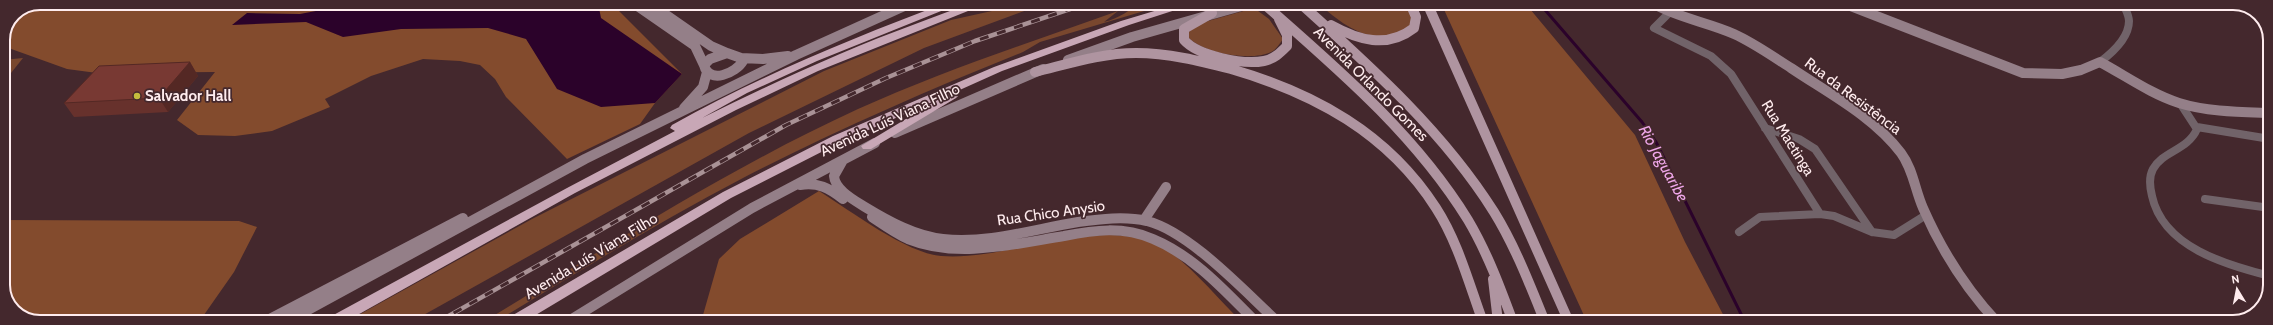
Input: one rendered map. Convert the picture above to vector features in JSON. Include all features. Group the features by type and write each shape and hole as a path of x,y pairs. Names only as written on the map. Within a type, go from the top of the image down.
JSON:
{"highway":[{"path":"587,182 694,117 766,80 864,37 937,10"},
{"path":"346,315 587,182 761,93 863,48 964,10"},
{"name":"Avenida Luís Viana Filho","path":"525,315 629,251 790,161 998,69 1125,23 1169,10"},
{"path":"867,146 998,69"}],"main road":[{"name":"Avenida Orlando Gomes","path":"1271,10 1372,102 1424,158 1448,189 1468,219 1490,263 1510,315"},
{"name":"Avenida Orlando Gomes","path":"1307,10 1405,100 1476,184 1506,232 1542,315"},
{"path":"1310,10 1352,36 1370,41 1384,41 1402,37 1414,28 1416,17 1413,10"},
{"path":"1430,10 1565,315"},
{"path":"1212,13 1188,25 1184,29 1184,40 1197,50 1250,62 1276,57 1287,46 1286,35 1279,17"},
{"path":"1035,72 1095,57 1123,53 1148,52 1173,55 1253,74 1310,96 1368,132 1390,152 1415,180 1436,208 1460,254 1481,315"},
{"path":"1490,263 1497,315"}],"street":[{"path":"643,10 695,46 706,69 723,75 735,71 742,64 741,58"},
{"path":"658,10 715,48 741,58 763,59 796,55"},
{"path":"277,315 496,201 666,121 796,55 896,10"},
{"name":"Avenida Luís Viana Filho","path":"579,315 792,186 867,146 1035,72 1132,37 1224,10"},
{"name":"Rua da Resistência","path":"1666,10 1722,29 1746,41 1816,85 1866,120 1887,138 1908,162 1926,215 1961,274 1991,315"},
{"path":"1861,10 2013,70 2046,76 2070,76 2100,62 2115,49 2127,29 2128,20 2125,10"},
{"name":"Rua Maetinga","path":"1670,12 1654,28 1719,62 1736,81 1820,214"},
{"path":"666,121 680,112 703,87 706,69 710,59 727,53"},
{"path":"2100,62 2159,95 2180,103 2216,110 2263,113"},
{"path":"2180,103 2197,127 2263,138"},
{"path":"2197,127 2193,138 2159,162 2150,174 2150,194 2156,213 2171,231 2193,248 2228,264 2263,274"},
{"path":"1765,128 1799,139 1815,149 1872,232"},
{"name":"Rua Chico Anysio","path":"844,158 834,172 834,180 838,187 894,222 926,236 948,239 974,239 1096,221 1144,220 1177,233 1191,243 1270,315"},
{"path":"299,315 585,159"},
{"name":"Rua Chico Anysio","path":"792,186 810,183 822,184 905,237 938,248 974,248 1106,228 1135,232 1165,242 1194,263 1249,315"},
{"path":"1135,232 1131,229 1132,223 1144,220 1166,187"},
{"path":"2205,199 2263,207"},
{"path":"1739,232 1760,216 1820,214 1839,218 1872,232 1887,236 1898,234 1926,215"}],"shaded area":[{"path":"40,10 618,10 682,74 655,103 640,124 567,159 506,97 495,79 480,65 460,61 423,59 371,76 325,99 330,107 272,131 235,136 198,135 177,120 215,72 97,73 67,69 10,49 12,29 19,19 29,12"},
{"path":"321,10 599,10 601,18 682,74 655,103 601,107 557,89 526,39 488,28 401,29 343,37 306,22 232,25 247,13 300,14"},
{"path":"996,10 1027,10 924,48 749,133 424,315 359,315 532,219 824,71 951,20"},
{"path":"1130,10 1147,10 1040,42 1023,52 847,127 743,178 680,212 507,315 494,315 714,183 809,132 890,95 954,69 1118,11 1104,22"},
{"path":"1247,10 1257,10 1269,19 1283,39 1271,52 1262,55 1239,56 1214,51 1194,42 1187,36 1187,30 1194,25"},
{"path":"1326,10 1410,10 1412,25 1399,33 1386,36 1374,36 1362,33 1350,27"},
{"path":"1444,10 1531,10 1635,135 1685,242 1723,315 1584,315"},
{"path":"23,58 10,74 10,59"},
{"path":"819,191 862,220 895,239 927,253 941,256 968,256 1058,240 1089,236 1118,235 1145,240 1170,252 1198,276 1235,315 703,315 719,259 740,239"},
{"path":"10,220 239,221 257,227 234,272 204,315 37,315 22,309 12,296 10,286"}],"building":[{"path":"190,62 159,98 64,103 99,66"}],"waterway":[{"name":"Rio Jaguaribe","path":"1545,10 1642,122 1656,142 1742,315"}],"railway":[{"path":"450,315 786,125 886,78 975,41 1067,10"}],"place":[{"name":"Salvador Hall","path":"137,96"}]}
